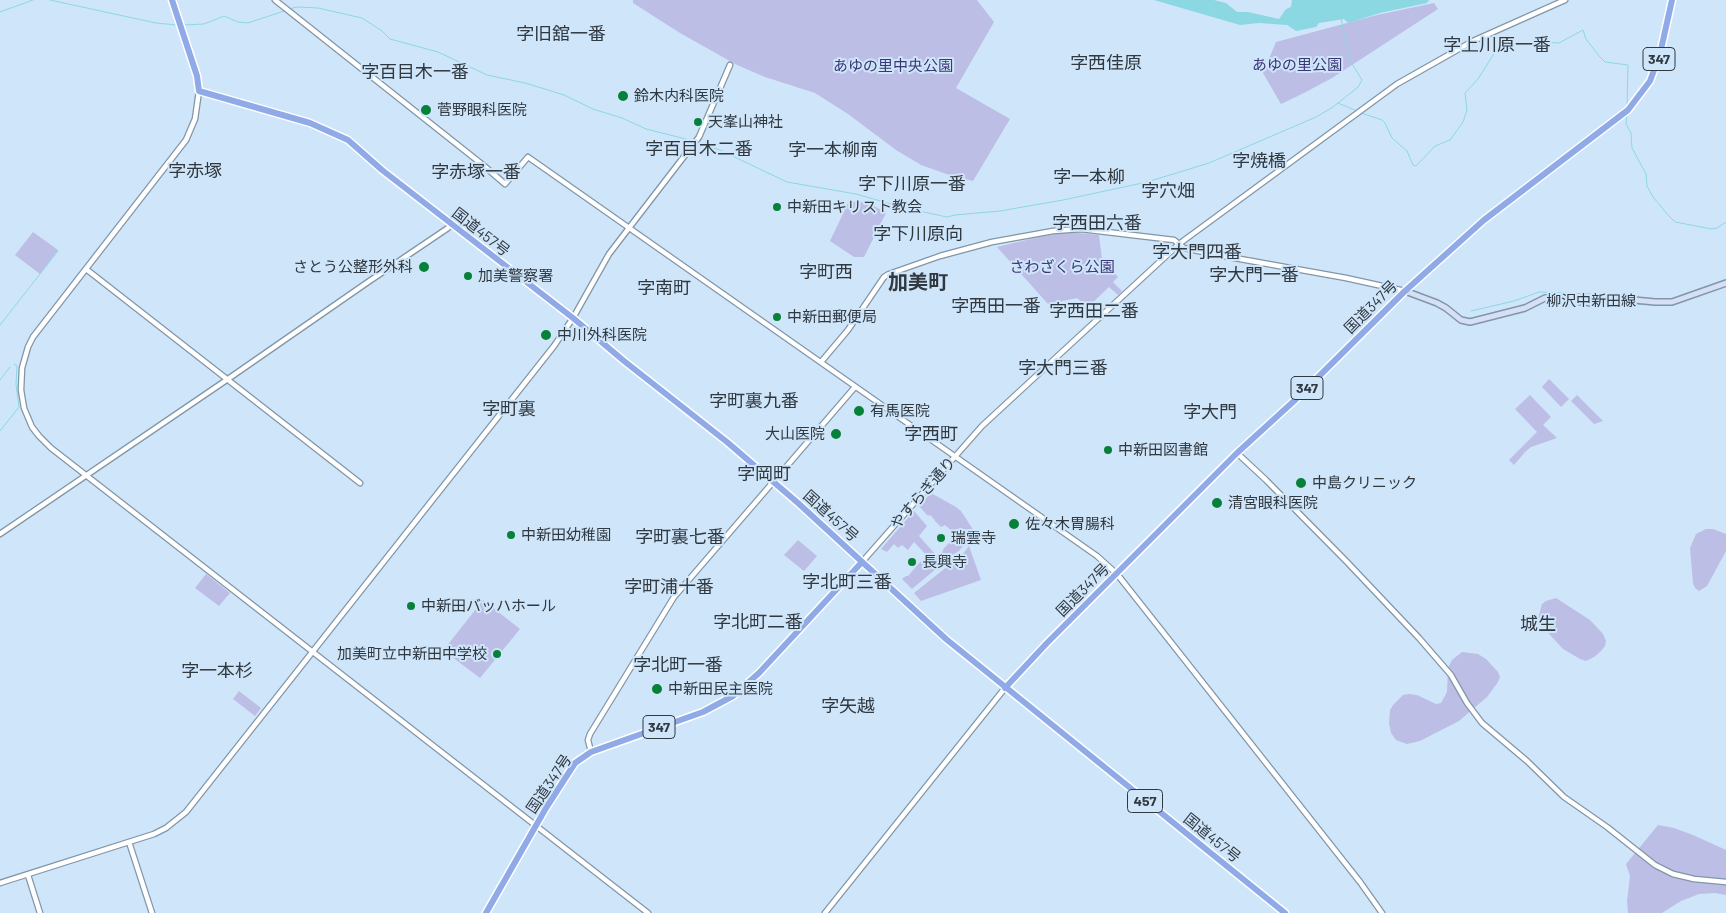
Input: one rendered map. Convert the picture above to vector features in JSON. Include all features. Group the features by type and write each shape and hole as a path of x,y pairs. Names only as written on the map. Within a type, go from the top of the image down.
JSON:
{"highway":[{"path":"172,0 197,76 199,91"},
{"name":"国道347号","path":"1005,688 1237,453 1294,401 1404,291 1484,220 1628,110 1650,81 1660,54 1672,0"},
{"name":"国道457号","path":"199,91 310,123 348,140 382,170 573,318 624,361 727,442 862,562"},
{"name":"国道347号","path":"486,913 570,770 582,757 591,752 702,712 733,696 759,673 862,562"},
{"name":"457","path":"862,562 946,639 1005,688"},
{"name":"国道457号","path":"1005,688 1285,913"}],"main road":[{"name":"柳沢中新田線","path":"1404,291 1437,303 1460,320 1470,322 1525,308 1545,298 1593,303 1606,303 1624,299 1672,302 1726,283"}],"street":[{"path":"276,0 476,159 504,184 528,157 1074,538 1097,556 1117,574 1360,882 1382,913"},
{"name":"やすらぎ通り","path":"862,562 982,426 1179,244 1397,84 1448,54 1496,30 1565,0"},
{"path":"0,883 154,834 166,828 186,812 311,651 356,598 554,346 573,318 602,264 699,136 730,65"},
{"path":"199,91 195,119 186,140 33,338 24,358 21,379 24,408 32,427 51,448 648,913"},
{"path":"0,534 448,228 451,224"},
{"path":"821,362 848,330 884,277 923,261 992,242 1072,229 1174,240 1184,248 1218,256 1346,278 1404,291"},
{"path":"86,268 360,483"},
{"path":"591,752 588,740 590,734 674,597 855,387"},
{"path":"1237,453 1347,562 1419,638 1450,675 1482,723 1528,761 1564,797 1607,827 1655,866 1680,876 1726,882"},
{"path":"825,913 1005,688"},
{"path":"129,842 152,913"},
{"path":"28,875 40,913"}],"green space":[{"name":"あゆの里中央公園","path":"633,0 977,0 994,22 956,88 1010,119 973,181 955,177 921,165 896,150 848,114 815,93 765,77 737,65 680,33 633,3"},
{"name":"あゆの里公園","path":"1434,3 1438,9 1332,78 1281,104 1263,73 1276,42 1377,15"},
{"path":"849,201 869,203 886,213 864,257 854,257 830,241"},
{"path":"33,232 58,250 40,274 15,255"},
{"name":"さわざくら公園","path":"1068,232 1099,235 1102,259 1118,277 1113,282 1122,291 1118,295 1109,287 1088,307 1077,298 1048,304 997,247"},
{"path":"1549,379 1569,399 1561,407 1542,387"},
{"path":"1530,395 1551,417 1543,425 1557,438 1531,447 1514,465 1509,460 1537,432 1515,409"},
{"path":"1577,395 1603,421 1594,424 1571,401"},
{"path":"931,493 961,511 974,531 959,551 944,560 941,554 944,548 949,543 954,544 957,538 945,525 941,527 919,506"},
{"path":"914,511 927,526 919,536 943,563 912,589 902,579 908,576 921,561 924,565 930,559 914,542 908,550 902,545 898,548 894,544 887,552 881,549"},
{"path":"1706,529 1713,529 1726,534 1726,551 1707,586 1699,591 1693,583 1690,548 1696,534"},
{"path":"798,540 817,556 804,571 784,555"},
{"path":"969,546 981,580 921,601 914,593 963,554"},
{"path":"206,574 230,593 219,606 195,588"},
{"path":"1556,598 1590,620 1603,634 1606,641 1605,646 1594,657 1586,661 1563,649 1540,624 1538,619 1542,604"},
{"path":"483,600 520,629 480,678 448,654 446,647"},
{"path":"1462,652 1478,654 1486,659 1498,672 1500,677 1498,682 1487,697 1459,721 1420,741 1407,744 1396,740 1391,733 1389,723 1390,710 1393,705 1403,695 1409,694 1417,695 1436,704 1441,703 1447,692 1448,668 1452,660"},
{"path":"239,691 261,708 255,716 233,699"},
{"path":"1658,825 1674,828 1726,850 1726,895 1715,893 1699,894 1681,901 1662,913 1628,913 1627,901 1630,876 1626,864"}],"shaded area":[{"path":"1154,0 1214,0 1226,3 1237,12 1248,12 1279,19 1286,9 1291,7 1292,0 1429,0 1427,3 1380,13 1348,23 1344,19 1319,23 1316,27 1296,31 1287,25 1259,23 1240,25"}],"waterway":[{"path":"0,12 33,0"},
{"path":"50,0 156,23 177,25"},
{"path":"288,9 298,7 318,8 362,18 382,31 390,39 438,52 487,75 525,83 564,95 593,109 622,118 646,129 694,141"},
{"path":"183,25 204,24 224,16 238,22 248,23 284,11"},
{"path":"698,143 720,150 787,182 856,194 905,208 947,217 1000,211 1063,200 1147,182 1209,163 1316,117 1333,107 1358,87 1362,80 1349,59 1341,18"},
{"path":"1361,113 1382,120 1392,138 1407,151 1413,165 1416,166 1435,146 1450,140 1463,122 1467,110 1465,93 1478,79 1495,52 1504,46 1512,44 1559,43 1583,30 1586,39 1605,62 1628,65 1627,107"},
{"path":"1338,103 1357,111"},
{"path":"1627,114 1626,124 1631,133 1632,148 1646,174 1647,186 1653,197 1668,215 1675,222 1712,229 1726,222"},
{"path":"0,325 58,251"},
{"path":"229,375 363,283"},
{"path":"1675,304 1726,286"},
{"path":"1471,311 1514,301 1539,292 1592,294 1607,300"},
{"path":"1618,305 1671,304"},
{"path":"0,431 19,407 16,384 17,366 14,364"},
{"path":"0,380 10,367"},
{"path":"92,468 221,380"},
{"path":"0,530 78,478"}],"place":[{"name":"鈴木内科医院","path":"623,96"},
{"name":"菅野眼科医院","path":"426,110"},
{"name":"天峯山神社","path":"698,122"},
{"name":"中新田キリスト教会","path":"777,207"},
{"name":"さとう公整形外科","path":"424,267"},
{"name":"加美警察署","path":"468,276"},
{"name":"中新田郵便局","path":"777,317"},
{"name":"中川外科医院","path":"546,335"},
{"name":"有馬医院","path":"859,411"},
{"name":"大山医院","path":"836,434"},
{"name":"中新田図書館","path":"1108,450"},
{"name":"中島クリニック","path":"1301,483"},
{"name":"清宮眼科医院","path":"1217,503"},
{"name":"佐々木胃腸科","path":"1014,524"},
{"name":"中新田幼稚園","path":"511,535"},
{"name":"瑞雲寺","path":"941,538"},
{"name":"長興寺","path":"912,562"},
{"name":"中新田バッハホール","path":"411,606"},
{"name":"加美町立中新田中学校","path":"497,654"},
{"name":"中新田民主医院","path":"657,689"}],"district":[{"name":"字旧舘一番","path":"561,34"},
{"name":"字上川原一番","path":"1497,45"},
{"name":"字西佳原","path":"1106,63"},
{"name":"字百目木一番","path":"415,72"},
{"name":"字百目木二番","path":"699,149"},
{"name":"字一本柳南","path":"833,150"},
{"name":"字焼橋","path":"1259,161"},
{"name":"字赤塚","path":"195,171"},
{"name":"字赤塚一番","path":"476,172"},
{"name":"字一本柳","path":"1089,177"},
{"name":"字下川原一番","path":"912,184"},
{"name":"字穴畑","path":"1168,191"},
{"name":"字西田六番","path":"1097,223"},
{"name":"字下川原向","path":"918,234"},
{"name":"字大門四番","path":"1197,252"},
{"name":"字町西","path":"826,272"},
{"name":"字大門一番","path":"1254,275"},
{"name":"加美町","path":"918,282"},
{"name":"字南町","path":"664,288"},
{"name":"字西田一番","path":"996,306"},
{"name":"字西田二番","path":"1094,311"},
{"name":"字大門三番","path":"1063,368"},
{"name":"字町裏九番","path":"754,401"},
{"name":"字町裏","path":"509,409"},
{"name":"字大門","path":"1210,412"},
{"name":"字西町","path":"931,434"},
{"name":"字岡町","path":"764,474"},
{"name":"字町裏七番","path":"680,537"},
{"name":"字北町三番","path":"847,582"},
{"name":"字町浦十番","path":"669,587"},
{"name":"字北町二番","path":"758,622"},
{"name":"城生","path":"1538,624"},
{"name":"字北町一番","path":"678,665"},
{"name":"字一本杉","path":"217,671"},
{"name":"字矢越","path":"848,706"}]}
